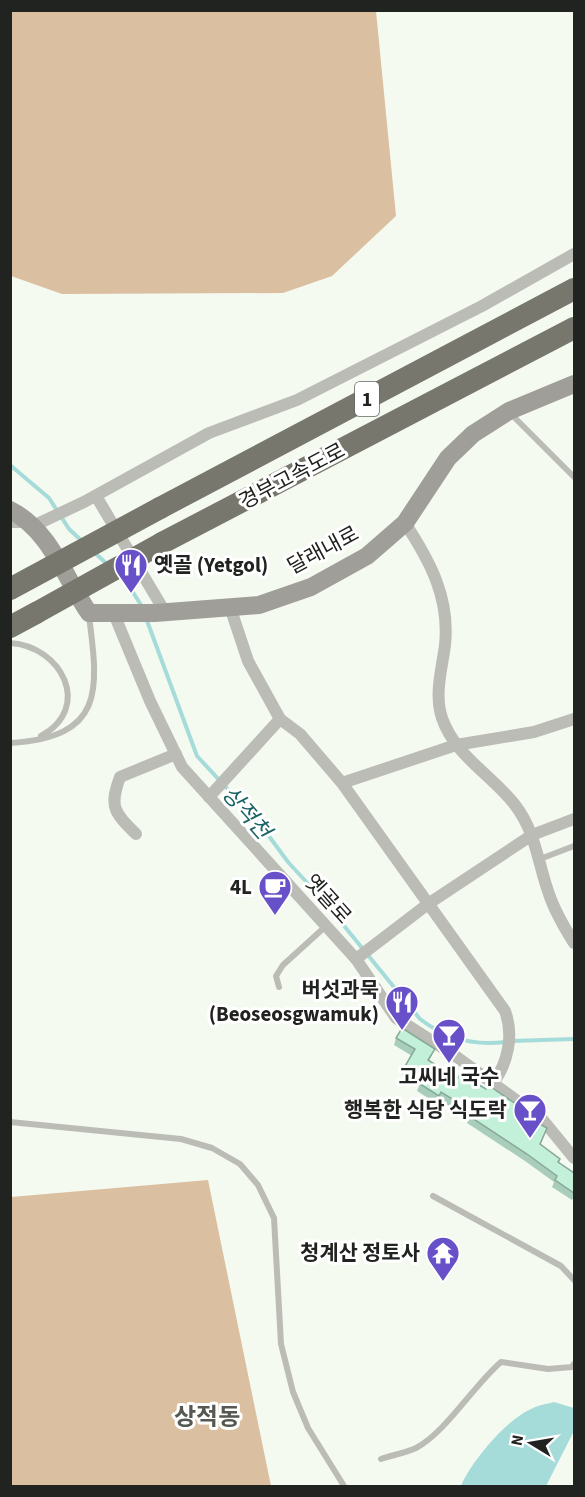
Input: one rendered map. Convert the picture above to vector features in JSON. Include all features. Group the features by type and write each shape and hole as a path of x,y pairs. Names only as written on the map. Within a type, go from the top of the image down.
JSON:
{"highway":[{"name":"경부고속도로","path":"10,589 574,290"},
{"name":"경부고속도로","path":"10,627 162,543 574,327"}],"street":[{"path":"33,526 96,496 209,433 297,400 482,306 574,254"},
{"name":"달래내로","path":"89,613 122,614 259,605 311,587 367,555 405,523 448,458 473,434 509,411 574,384"},
{"path":"96,496 160,612"},
{"path":"10,510 33,526 48,543 89,613"},
{"path":"405,523 427,556 440,584 446,624 438,700 443,718 456,745 516,805 532,835 548,894 574,943"},
{"path":"230,607 249,661 280,719 300,735 342,783 505,1011 508,1028 506,1063 493,1083"},
{"name":"옛골로","path":"122,614 182,767 213,793 356,959 396,1018 542,1119 574,1158"},
{"path":"213,793 280,719"},
{"path":"342,783 456,745 534,732 574,719"},
{"path":"136,834 116,814 114,795 120,777 176,754"},
{"path":"356,959 428,904 532,835 574,819"}],"lane":[{"path":"509,411 574,477"},
{"path":"10,525 33,526"},
{"path":"10,743 60,734 74,723 91,703 96,685 89,613"},
{"path":"10,644 31,646 51,658 62,676 68,697 64,715 54,728 23,742"},
{"path":"540,859 574,846"},
{"path":"279,987 276,976 283,965 326,926"},
{"path":"10,1122 181,1139 212,1148 240,1164 258,1185 274,1218 281,1344 293,1392 308,1428 344,1486"},
{"path":"433,1196 561,1266 574,1280"},
{"path":"381,1459 417,1447 454,1414 482,1378 501,1362 548,1369 572,1367 574,1364"}],"shaded area":[{"path":"10,11 376,11 396,216 332,276 283,293 62,294 11,276"},
{"path":"208,1180 271,1486 11,1486 11,1197"}],"water":[{"path":"554,1402 574,1408 574,1431 546,1486 461,1486 481,1454 511,1422 521,1414"}],"building":[{"path":"402,1028 435,1049 428,1060 457,1079 460,1074 486,1089 488,1085 529,1113 526,1116 547,1128 540,1144 560,1159 558,1162 574,1173 574,1193 555,1180 557,1176 527,1154 469,1116 472,1111 441,1092 439,1096 420,1084 423,1080 404,1068 415,1049 396,1038"}],"waterway":[{"name":"상적천","path":"10,465 49,498 69,529 83,542"},
{"name":"상적천","path":"95,553 107,564"},
{"name":"상적천","path":"119,576 127,583 143,608"},
{"name":"상적천","path":"146,618 197,756 260,824 288,862 323,900 420,1019 440,1032 460,1040 482,1043 505,1042"},
{"name":"상적천","path":"512,1041 574,1039"}],"place":[{"name":"옛골 (Yetgol)","path":"131,594"},
{"name":"4L","path":"275,916"},
{"name":"버섯과묵 (Beoseosgwamuk)","path":"402,1031"},
{"name":"고씨네 국수","path":"449,1064"},
{"name":"행복한 식당 식도락","path":"530,1139"},
{"name":"청계산 정토사","path":"443,1282"}],"district":[{"name":"상적동","path":"207,1417"}]}
